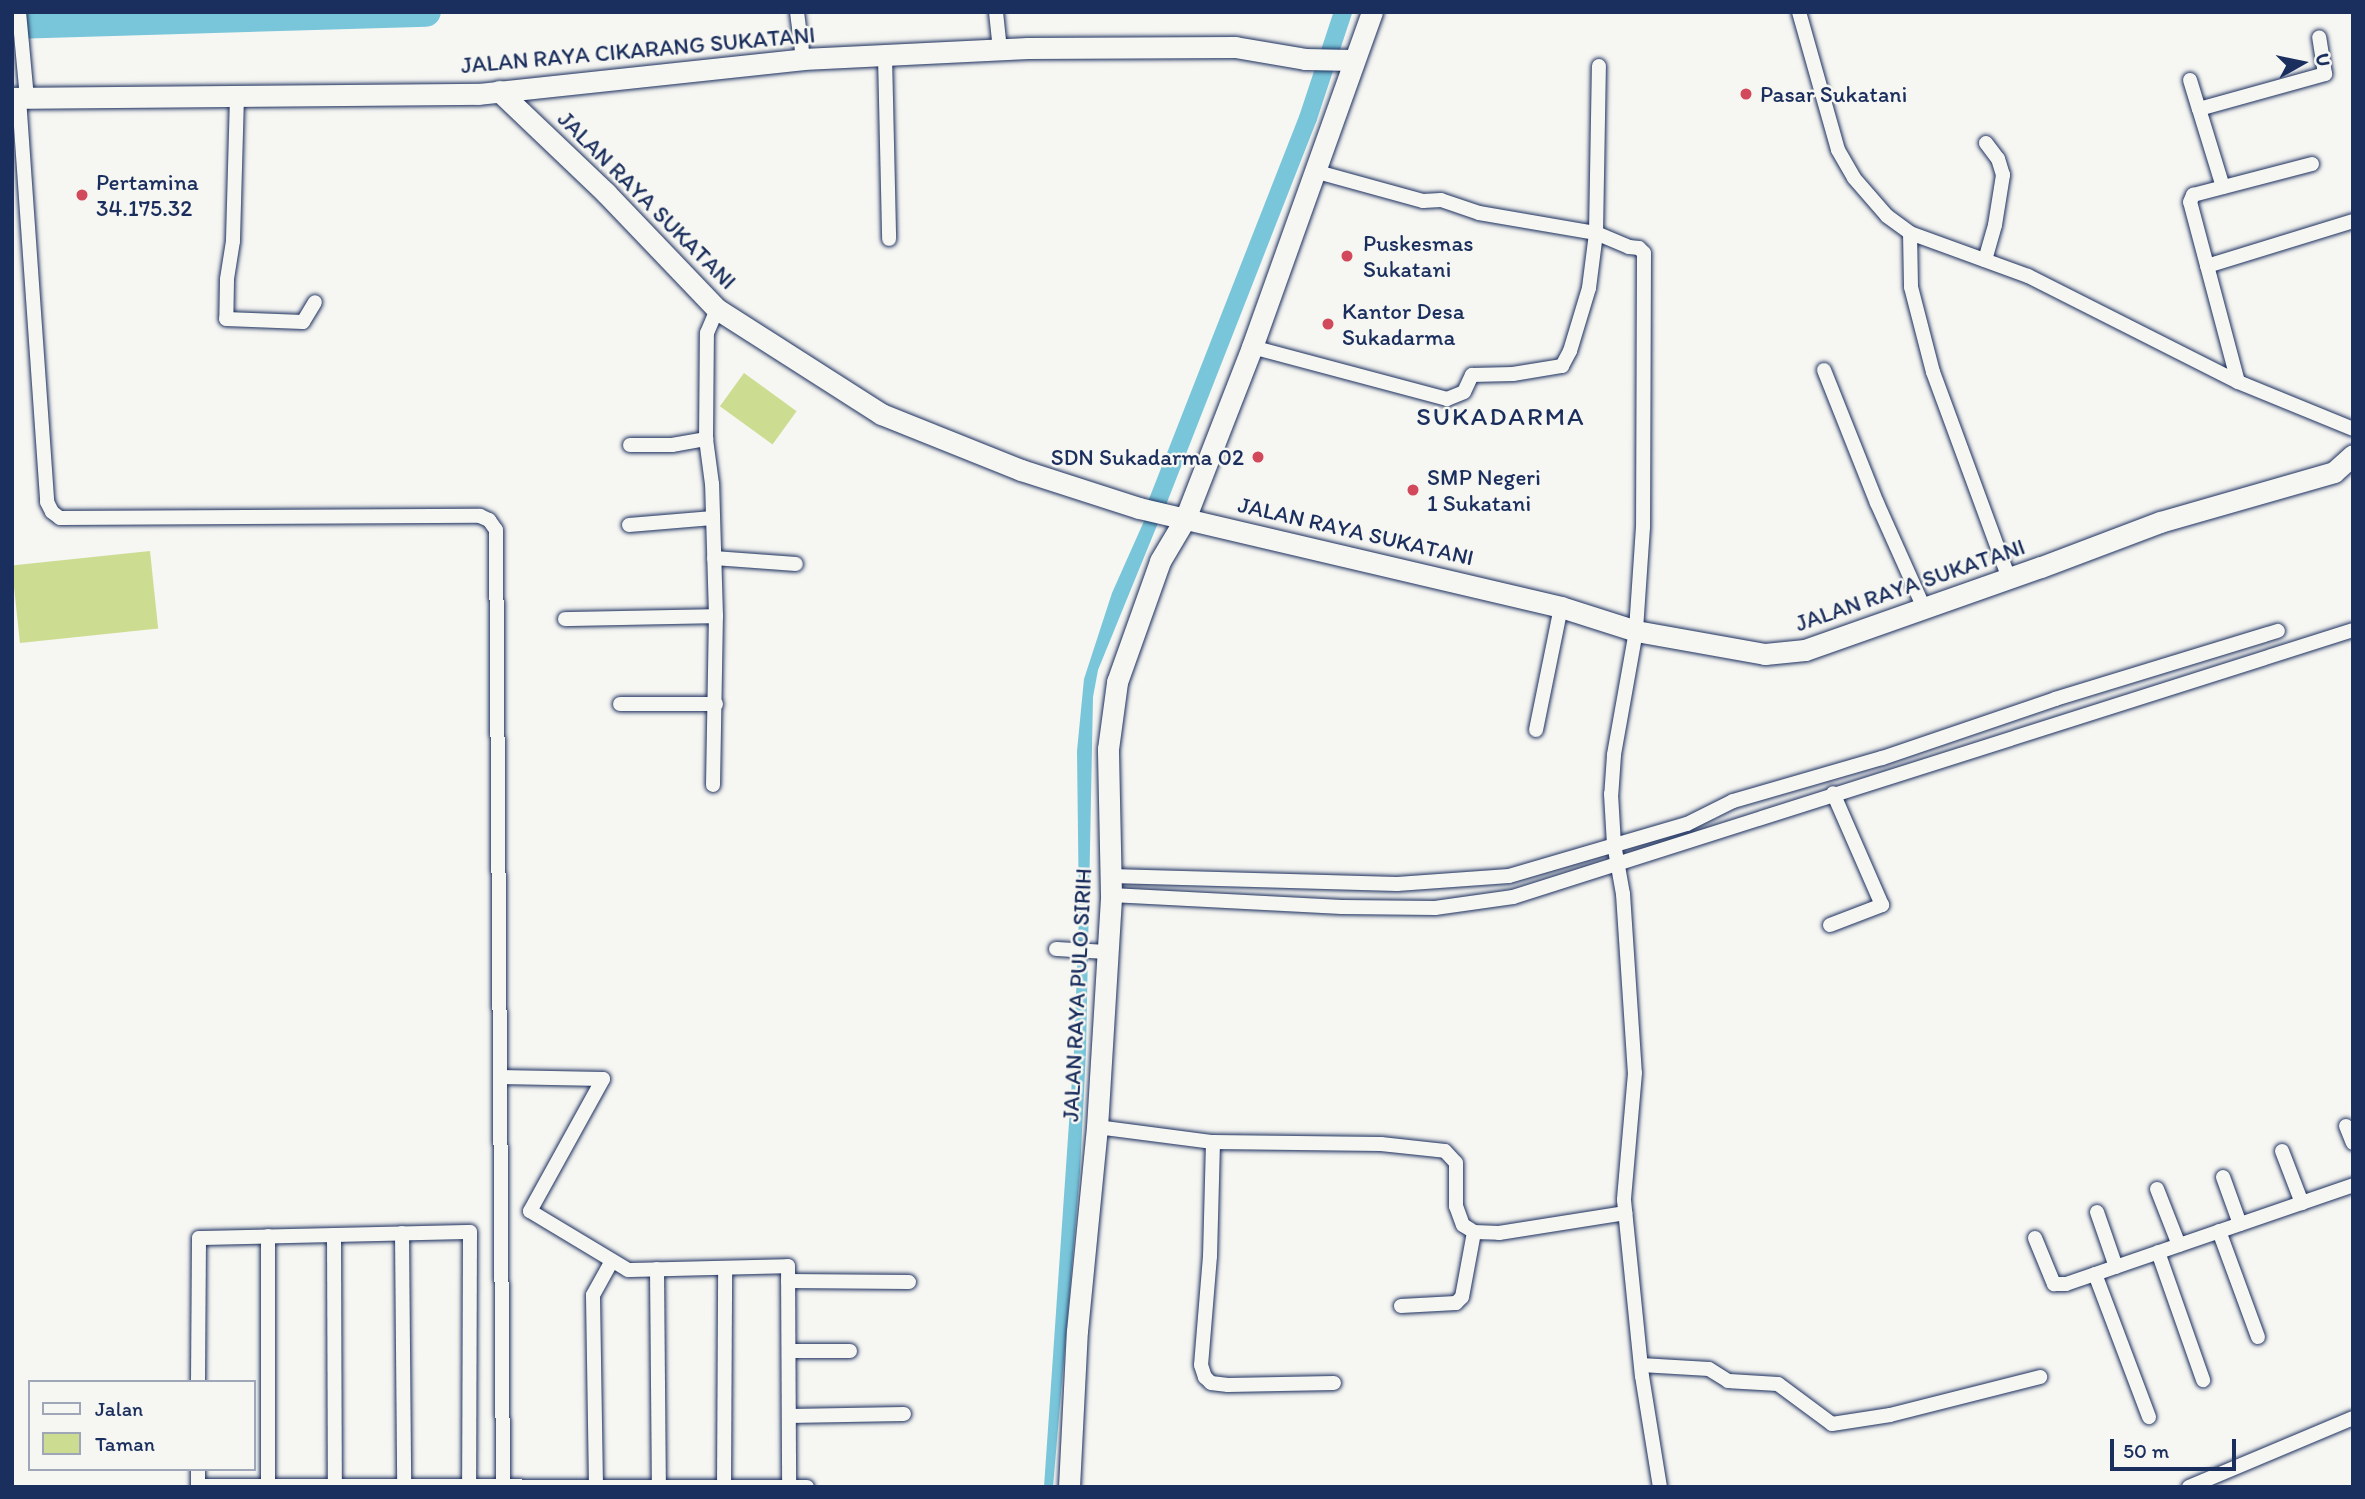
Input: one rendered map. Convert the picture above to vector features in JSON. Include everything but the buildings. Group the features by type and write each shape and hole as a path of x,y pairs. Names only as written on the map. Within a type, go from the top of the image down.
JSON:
{"street":[{"path":"19,12 19,98 47,502 52,512 60,518 480,516 489,520 496,530 503,1485"},
{"path":"797,12 802,50"},
{"path":"996,12 1000,51"},
{"path":"1185,519 1252,347 1314,170 1345,60 1372,12"},
{"path":"1799,12 1838,150 1869,197 1887,216 1910,233 2028,276 2238,382 2353,429"},
{"path":"2199,109 2325,74 2319,37"},
{"name":"JALAN RAYA CIKARANG SUKATANI","path":"19,98 456,95 802,50 885,56 1236,47 1345,60"},
{"path":"885,56 889,239"},
{"path":"1252,347 1447,399 1464,391 1472,375 1513,374 1562,366 1570,351 1589,288 1595,233 1600,66"},
{"path":"2190,80 2223,187"},
{"name":"JALAN RAYA SUKATANI","path":"499,91 606,193 717,309 881,414 1021,470 1163,515 1561,607 1636,631 1765,654 1785,654 1838,640 2160,522 2334,472 2353,455"},
{"path":"237,96 233,240 227,280 226,319 303,322 315,302"},
{"path":"1985,260 1995,225 2003,176 1998,159 1986,144"},
{"path":"2238,382 2190,202 2193,195 2312,164"},
{"path":"1314,170 1423,201 1441,200 1479,213 1595,233 1629,247 1639,248 1644,253 1643,527 1636,631 1614,755 1611,794 1635,1073 1624,1183 1625,1213 1641,1366 1660,1487"},
{"path":"2207,266 2353,221"},
{"path":"1910,233 1910,287 1923,338 2009,579"},
{"path":"713,785 716,616 712,484 706,439 707,333 717,309"},
{"path":"1825,370 1877,503 1924,608"},
{"path":"630,445 671,445 706,439"},
{"path":"629,525 713,518"},
{"name":"JALAN RAYA PULO SIRIH","path":"1069,1487 1079,1307 1097,1127 1101,952 1111,886 1108,749 1117,682 1160,561 1185,519"},
{"path":"714,558 796,564"},
{"path":"1536,730 1561,607"},
{"path":"565,619 716,616"},
{"path":"1111,886 1318,906 1435,908 1513,897 1618,871 1833,793 2353,630"},
{"path":"1111,886 1268,880 1317,883 1466,881 1509,876 1687,824 1733,800 1848,768 2278,631"},
{"path":"620,704 716,704"},
{"path":"1934,740 1939,760"},
{"path":"1830,925 1882,905 1833,793"},
{"path":"1268,880 1281,903"},
{"path":"1466,881 1469,903"},
{"path":"1317,883 1318,906"},
{"path":"1056,949 1101,952"},
{"path":"500,1077 603,1079 530,1211 628,1270 788,1266 789,1487"},
{"path":"2346,1126 2353,1143"},
{"path":"1097,1127 1213,1142 1381,1144 1445,1151 1456,1163 1456,1206 1463,1225 1474,1232 1499,1233 1625,1213"},
{"path":"1213,1142 1210,1256 1201,1365 1205,1377 1211,1383 1228,1385 1334,1383"},
{"path":"2283,1151 2302,1203"},
{"path":"2223,1177 2240,1224"},
{"path":"2035,1238 2054,1284 2066,1284 2353,1185"},
{"path":"2157,1189 2179,1245"},
{"path":"2097,1212 2116,1267"},
{"path":"2219,1231 2258,1337"},
{"path":"198,1380 199,1238 470,1232 469,1485"},
{"path":"1401,1307 1456,1303 1462,1297 1474,1232"},
{"path":"402,1233 404,1486"},
{"path":"334,1235 335,1486"},
{"path":"268,1236 268,1486"},
{"path":"2158,1252 2203,1380"},
{"path":"596,1486 593,1295 612,1261"},
{"path":"724,1486 725,1268"},
{"path":"657,1269 659,1486"},
{"path":"2095,1274 2149,1417"},
{"path":"788,1281 909,1282"},
{"path":"789,1351 850,1351"},
{"path":"1641,1366 1709,1369 1728,1381 1778,1384 1832,1424 1890,1415 2040,1377"},
{"path":"789,1416 904,1414"},
{"path":"2189,1487 2353,1418"},
{"path":"198,1486 807,1487"}],"green space":[{"path":"744,373 797,411 772,444 720,406"},
{"path":"150,551 158,629 20,643 12,566"}],"water":[{"path":"1157,492 1169,496 1098,670 1093,697 1086,1051 1080,1172 1053,1487 1044,1487 1074,1050 1079,915 1077,751 1084,679 1112,593"}],"waterway":[{"path":"12,24 426,12"},
{"path":"1152,516 1308,118 1343,12"}],"place":[{"name":"Pasar Sukatani","path":"1746,94"},
{"name":"Pertamina 34.175.32","path":"82,195"},
{"name":"Puskesmas Sukatani","path":"1347,256"},
{"name":"Kantor Desa Sukadarma","path":"1328,324"},
{"name":"SDN Sukadarma 02","path":"1258,457"},
{"name":"SMP Negeri 1 Sukatani","path":"1413,490"}],"district":[{"name":"SUKADARMA","path":"1501,417"}]}
